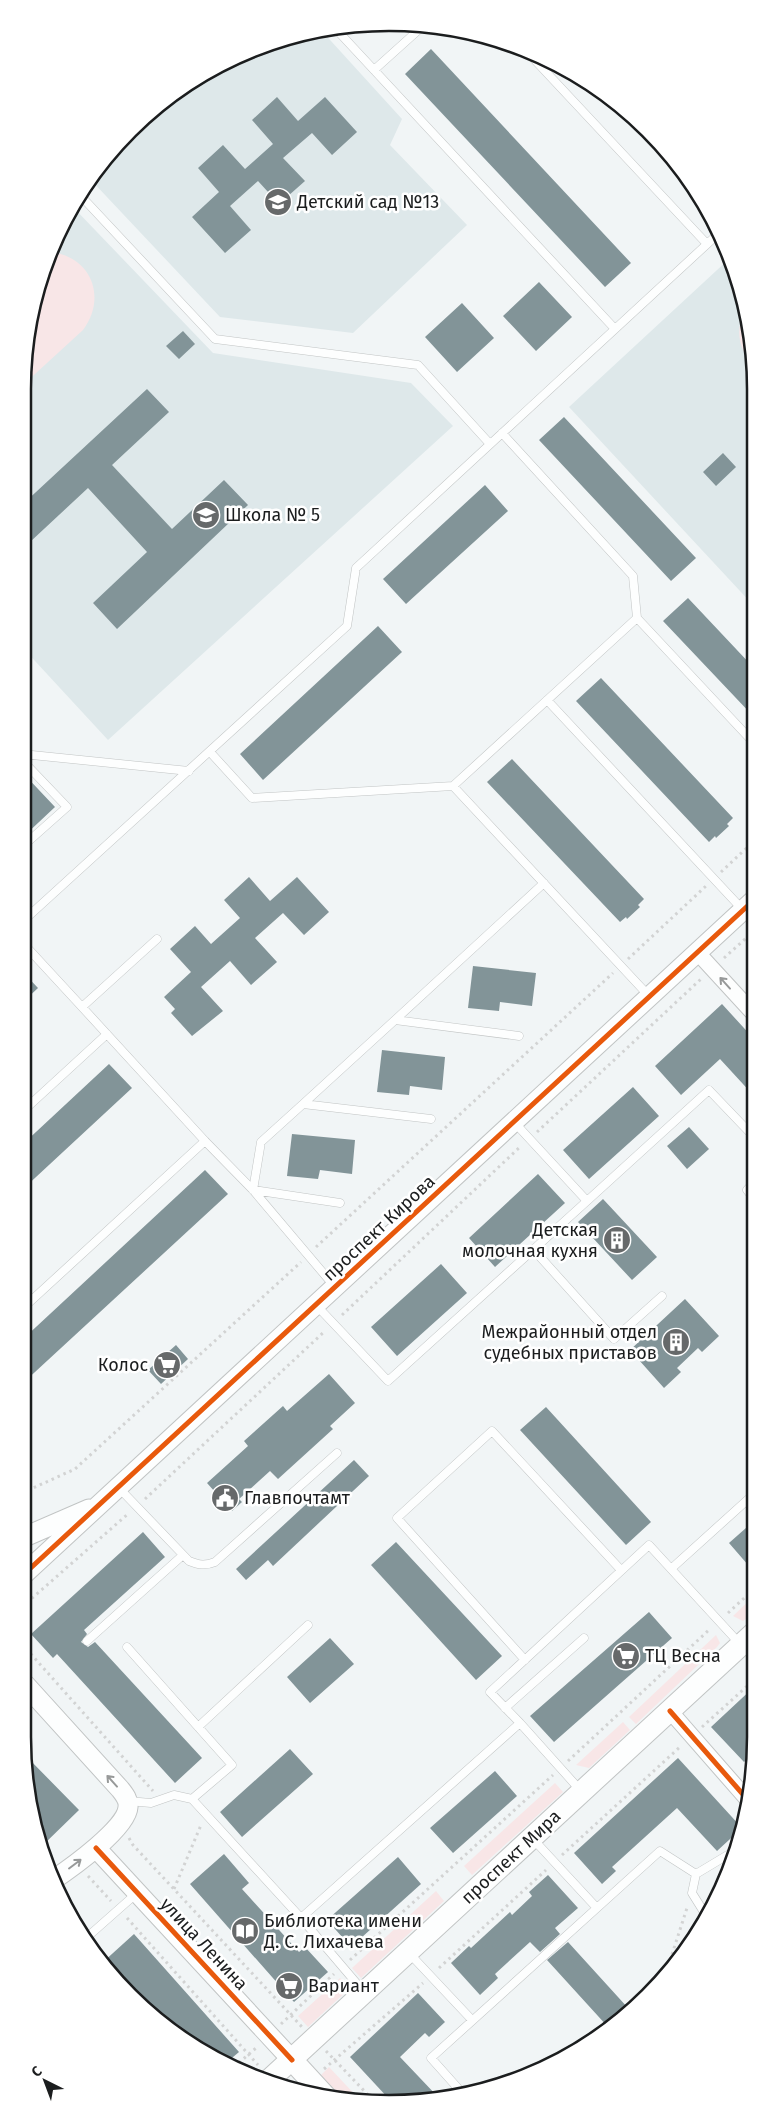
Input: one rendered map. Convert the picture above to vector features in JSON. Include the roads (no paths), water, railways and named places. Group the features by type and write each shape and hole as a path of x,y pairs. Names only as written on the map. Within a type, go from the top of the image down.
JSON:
{"main road":[{"name":"проспект Мира","path":"274,2076 747,1640"},
{"name":"улица Ленина","path":"292,2060 318,2088"}],"street":[{"name":"проспект Кирова","path":"31,1568 747,906"},
{"path":"697,952 747,1006"},
{"path":"31,1534 102,1503"},
{"path":"31,1691 120,1789 128,1801 128,1811 124,1817 96,1848 59,1876"},
{"path":"670,1711 742,1794"},
{"name":"улица Ленина","path":"96,1848 292,2060"}],"lane":[{"path":"374,70 416,32"},
{"path":"341,34 615,329"},
{"path":"539,64 707,244"},
{"path":"85,201 215,339 418,365 490,444"},
{"path":"31,914 347,626 356,568 713,238"},
{"path":"502,433 633,576 638,618 747,736"},
{"path":"210,752 252,798 453,786 638,618"},
{"path":"547,700 714,878 747,904"},
{"path":"31,755 189,771"},
{"path":"31,769 67,807 31,840"},
{"path":"453,786 649,996"},
{"path":"253,1190 261,1142 544,884"},
{"path":"82,1007 157,939"},
{"path":"31,952 205,1141 253,1190 335,1287"},
{"path":"395,1020 519,1036"},
{"path":"31,1104 107,1034"},
{"path":"316,1305 388,1381 709,1090 747,1130"},
{"path":"303,1104 431,1119"},
{"path":"514,1122 587,1201"},
{"path":"31,1301 205,1141"},
{"path":"253,1190 340,1203"},
{"path":"533,1249 614,1339 662,1296"},
{"path":"525,1660 397,1518 492,1431 620,1570"},
{"path":"119,1488 189,1561 197,1565 208,1565 215,1562 337,1453"},
{"path":"672,1568 747,1500"},
{"path":"582,1792 490,1692 620,1570 649,1544 719,1621 747,1638"},
{"path":"87,1641 183,1555"},
{"path":"198,1727 308,1625"},
{"path":"505,1708 584,1638"},
{"path":"127,1647 232,1765 192,1800"},
{"path":"301,1918 520,1723"},
{"path":"128,1801 156,1801 174,1795 192,1800 301,1918 365,1993"},
{"path":"532,1838 596,1908"},
{"path":"458,2088 431,2058 596,1908 660,1851 696,1874"},
{"path":"703,1909 692,1893 696,1874 727,1856"},
{"path":"91,1934 137,1893"},
{"path":"408,1952 472,2020"}],"place":[{"name":"Детский сад №13","path":"278,202"},
{"name":"Школа № 5","path":"206,515"},
{"name":"Детская молочная кухня","path":"617,1240"},
{"name":"Межрайонный отдел судебных приставов","path":"676,1342"},
{"name":"Колос","path":"167,1365"},
{"name":"Главпочтамт","path":"225,1498"},
{"name":"ТЦ Весна","path":"626,1656"},
{"name":"Библиотека имени Д. С. Лихачева","path":"245,1931"},
{"name":"Вариант","path":"289,1986"}]}
